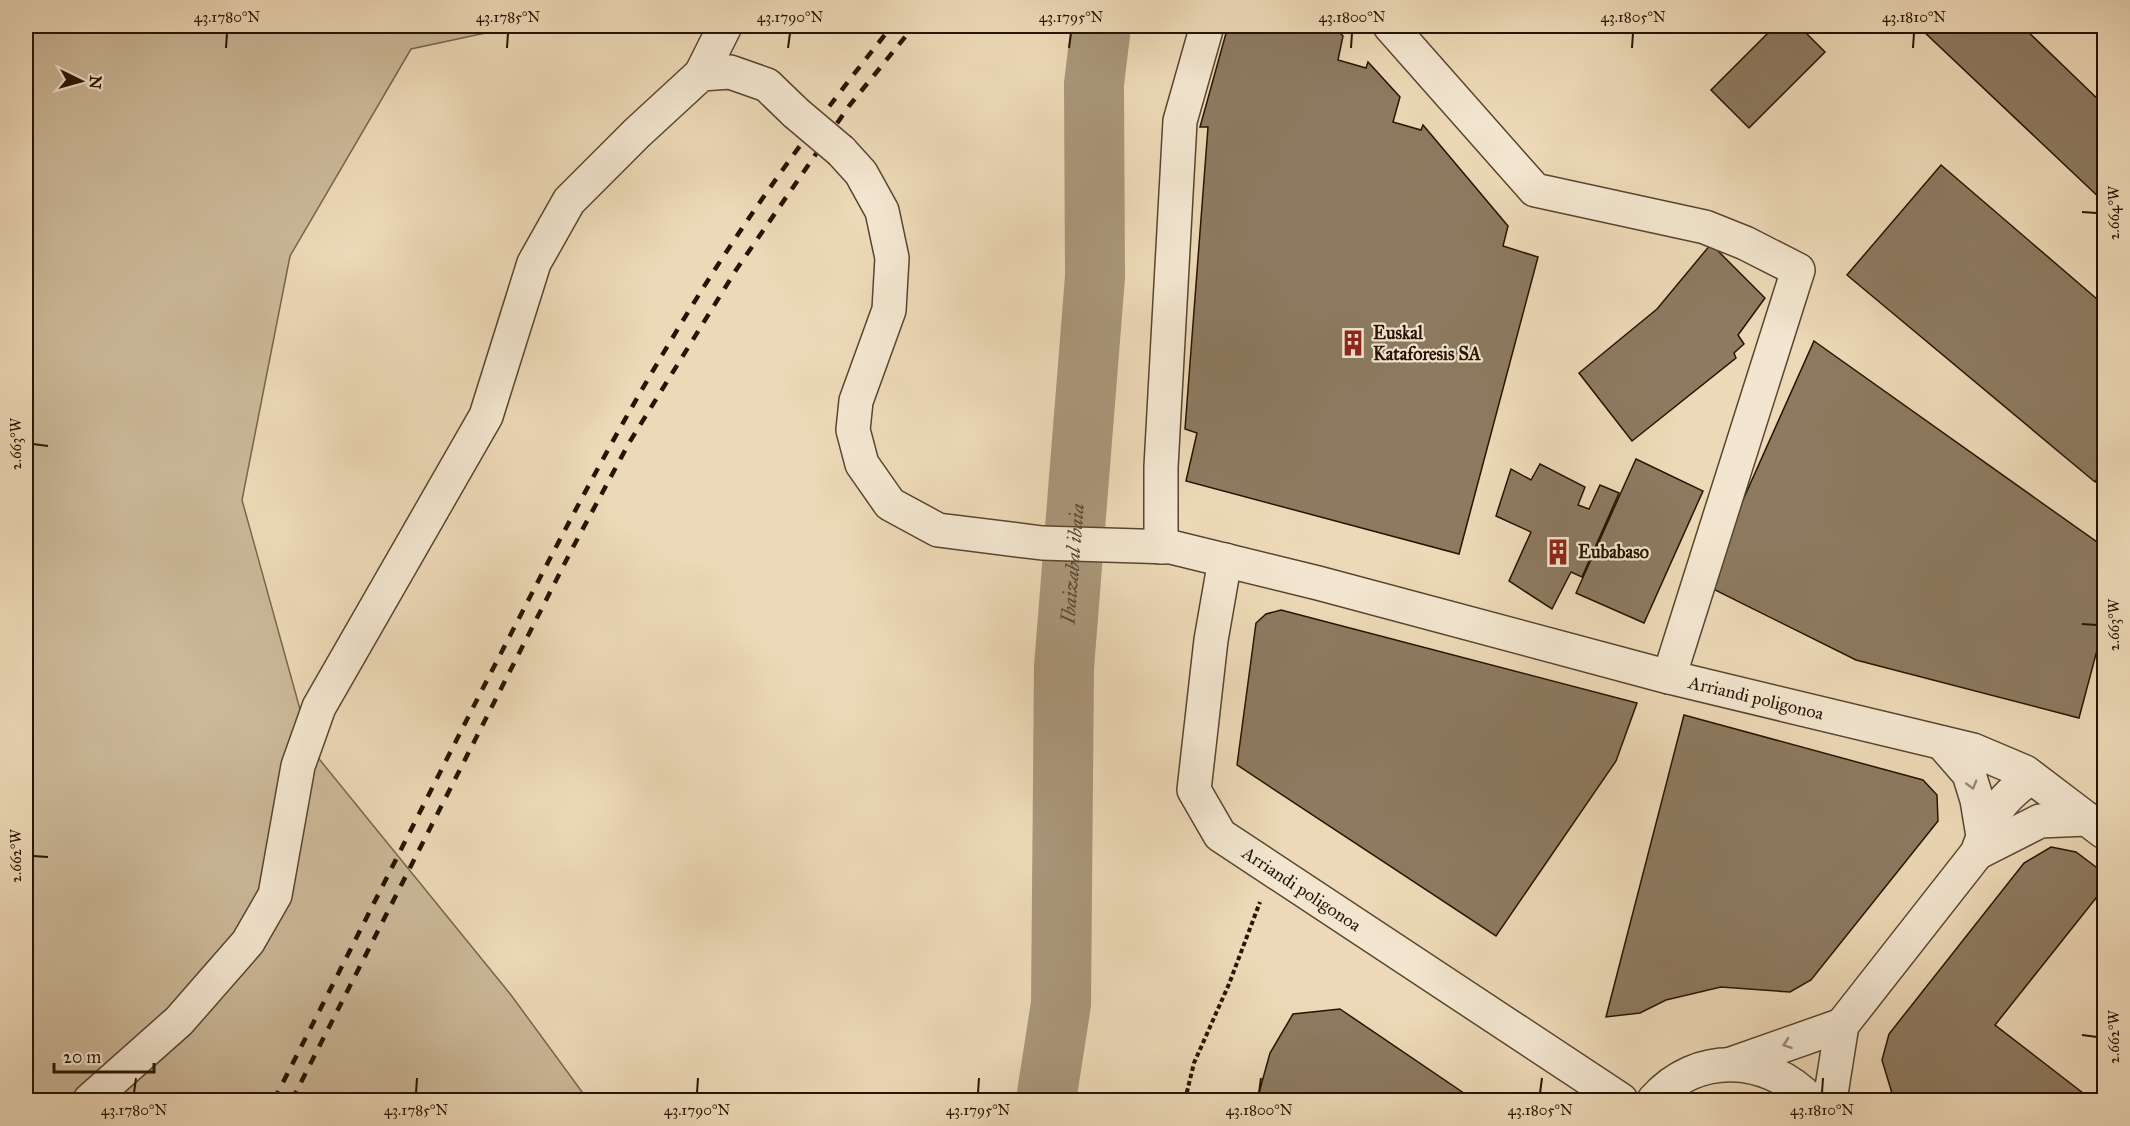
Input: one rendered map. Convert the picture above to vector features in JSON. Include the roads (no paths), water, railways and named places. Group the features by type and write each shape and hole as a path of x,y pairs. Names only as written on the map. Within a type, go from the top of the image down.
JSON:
{"street":[{"path":"90,1101 179,1022 248,942 275,895 298,766 319,707 486,416 534,263 569,201 637,132 701,74 725,26"},
{"path":"1161,547 1161,467 1179,121 1207,26"},
{"path":"1390,26 1535,190 1705,227 1745,243 1798,270 1669,677"},
{"name":"Arriandi poligonoa","path":"701,74 730,72 767,85 841,151 861,173 882,211 892,258 889,310 856,401 853,430 862,464 890,504 938,530 1042,543 1172,547 1386,600 1669,677 1973,750 2025,772 2096,826"},
{"name":"Arriandi poligonoa","path":"1225,560 1211,640 1194,790 1220,835 1621,1101"},
{"path":"1942,743 1969,774 1987,844"},
{"name":"Arriandi poligonoa","path":"1842,1025 1987,844 2026,802 2031,777"},
{"name":"Arriandi poligonoa","path":"1987,844 2040,821 2096,826"},
{"path":"1654,1101 1665,1088 1696,1070 1731,1064 1842,1025 1830,1101"},
{"path":"1731,1064 1760,1068 1787,1080 1810,1101"}],"waterway":[{"name":"Ibaizabal ibaia","path":"1046,1100 1061,1004 1064,667 1095,277 1094,84 1101,26"}],"railway":[{"path":"274,1100 529,599 648,380 698,296 750,217 805,139 892,26"},
{"path":"292,1100 572,549 629,443 736,270 849,106 914,26"}],"place":[{"name":"Euskal Kataforesis SA","path":"1353,343"},
{"name":"Eubabaso","path":"1558,552"}]}
